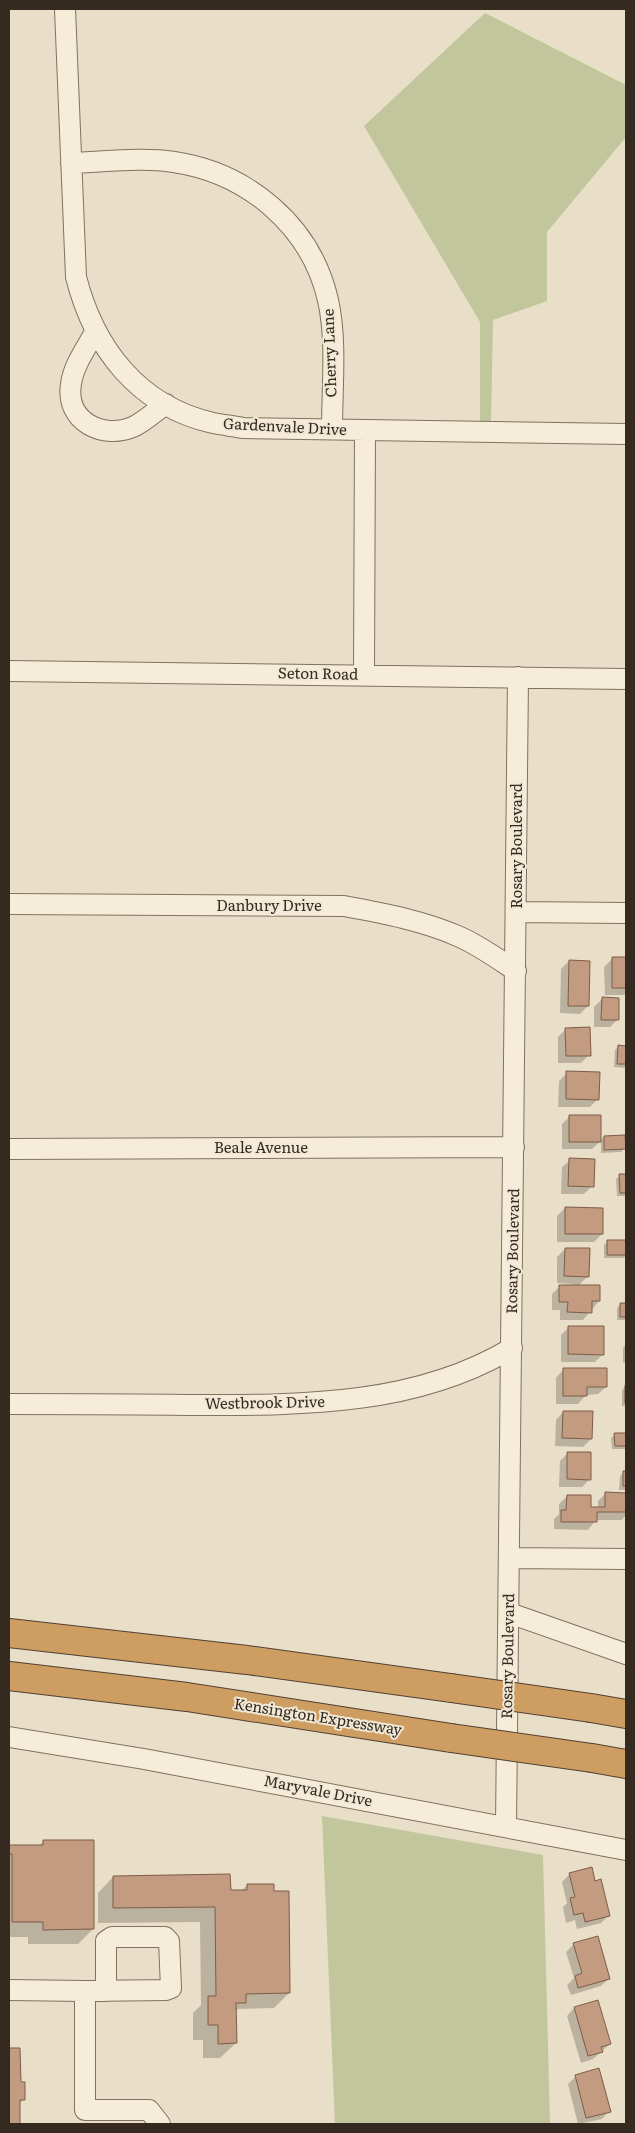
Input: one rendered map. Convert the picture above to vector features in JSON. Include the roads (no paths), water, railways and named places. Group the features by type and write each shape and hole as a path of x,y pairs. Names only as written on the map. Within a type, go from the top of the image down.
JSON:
{"highway":[{"path":"9,1633 247,1660 626,1714"},
{"name":"Kensington Expressway","path":"9,1676 188,1697 626,1764"}],"street":[{"name":"Gardenvale Drive","path":"65,9 76,277 82,301 95,332 111,356 131,379 156,398 183,413 212,423 243,428 626,434"},
{"name":"Cherry Lane","path":"71,163 155,161 172,162 202,168 231,178 252,191 284,218 307,249 321,277 328,300 332,325 332,429"},
{"path":"95,332 76,368 71,383 71,399 76,414 86,424 101,430 118,431 134,426 166,404"},
{"path":"364,675 366,430"},
{"name":"Seton Road","path":"9,672 626,679"},
{"name":"Rosary Boulevard","path":"506,1826 518,677"},
{"name":"Danbury Drive","path":"9,904 344,906 422,924 460,938 494,956 516,971"},
{"path":"516,912 626,913"},
{"name":"Beale Avenue","path":"9,1149 514,1147"},
{"name":"Westbrook Drive","path":"9,1404 241,1405 324,1403 419,1388 477,1368 512,1348"},
{"path":"509,1558 626,1559"},
{"path":"509,1613 626,1654"},
{"name":"Maryvale Drive","path":"9,1738 144,1759 626,1850"},
{"path":"9,1990 106,1991"},
{"path":"85,1991 85,2110 149,2110 160,2124"}]}
